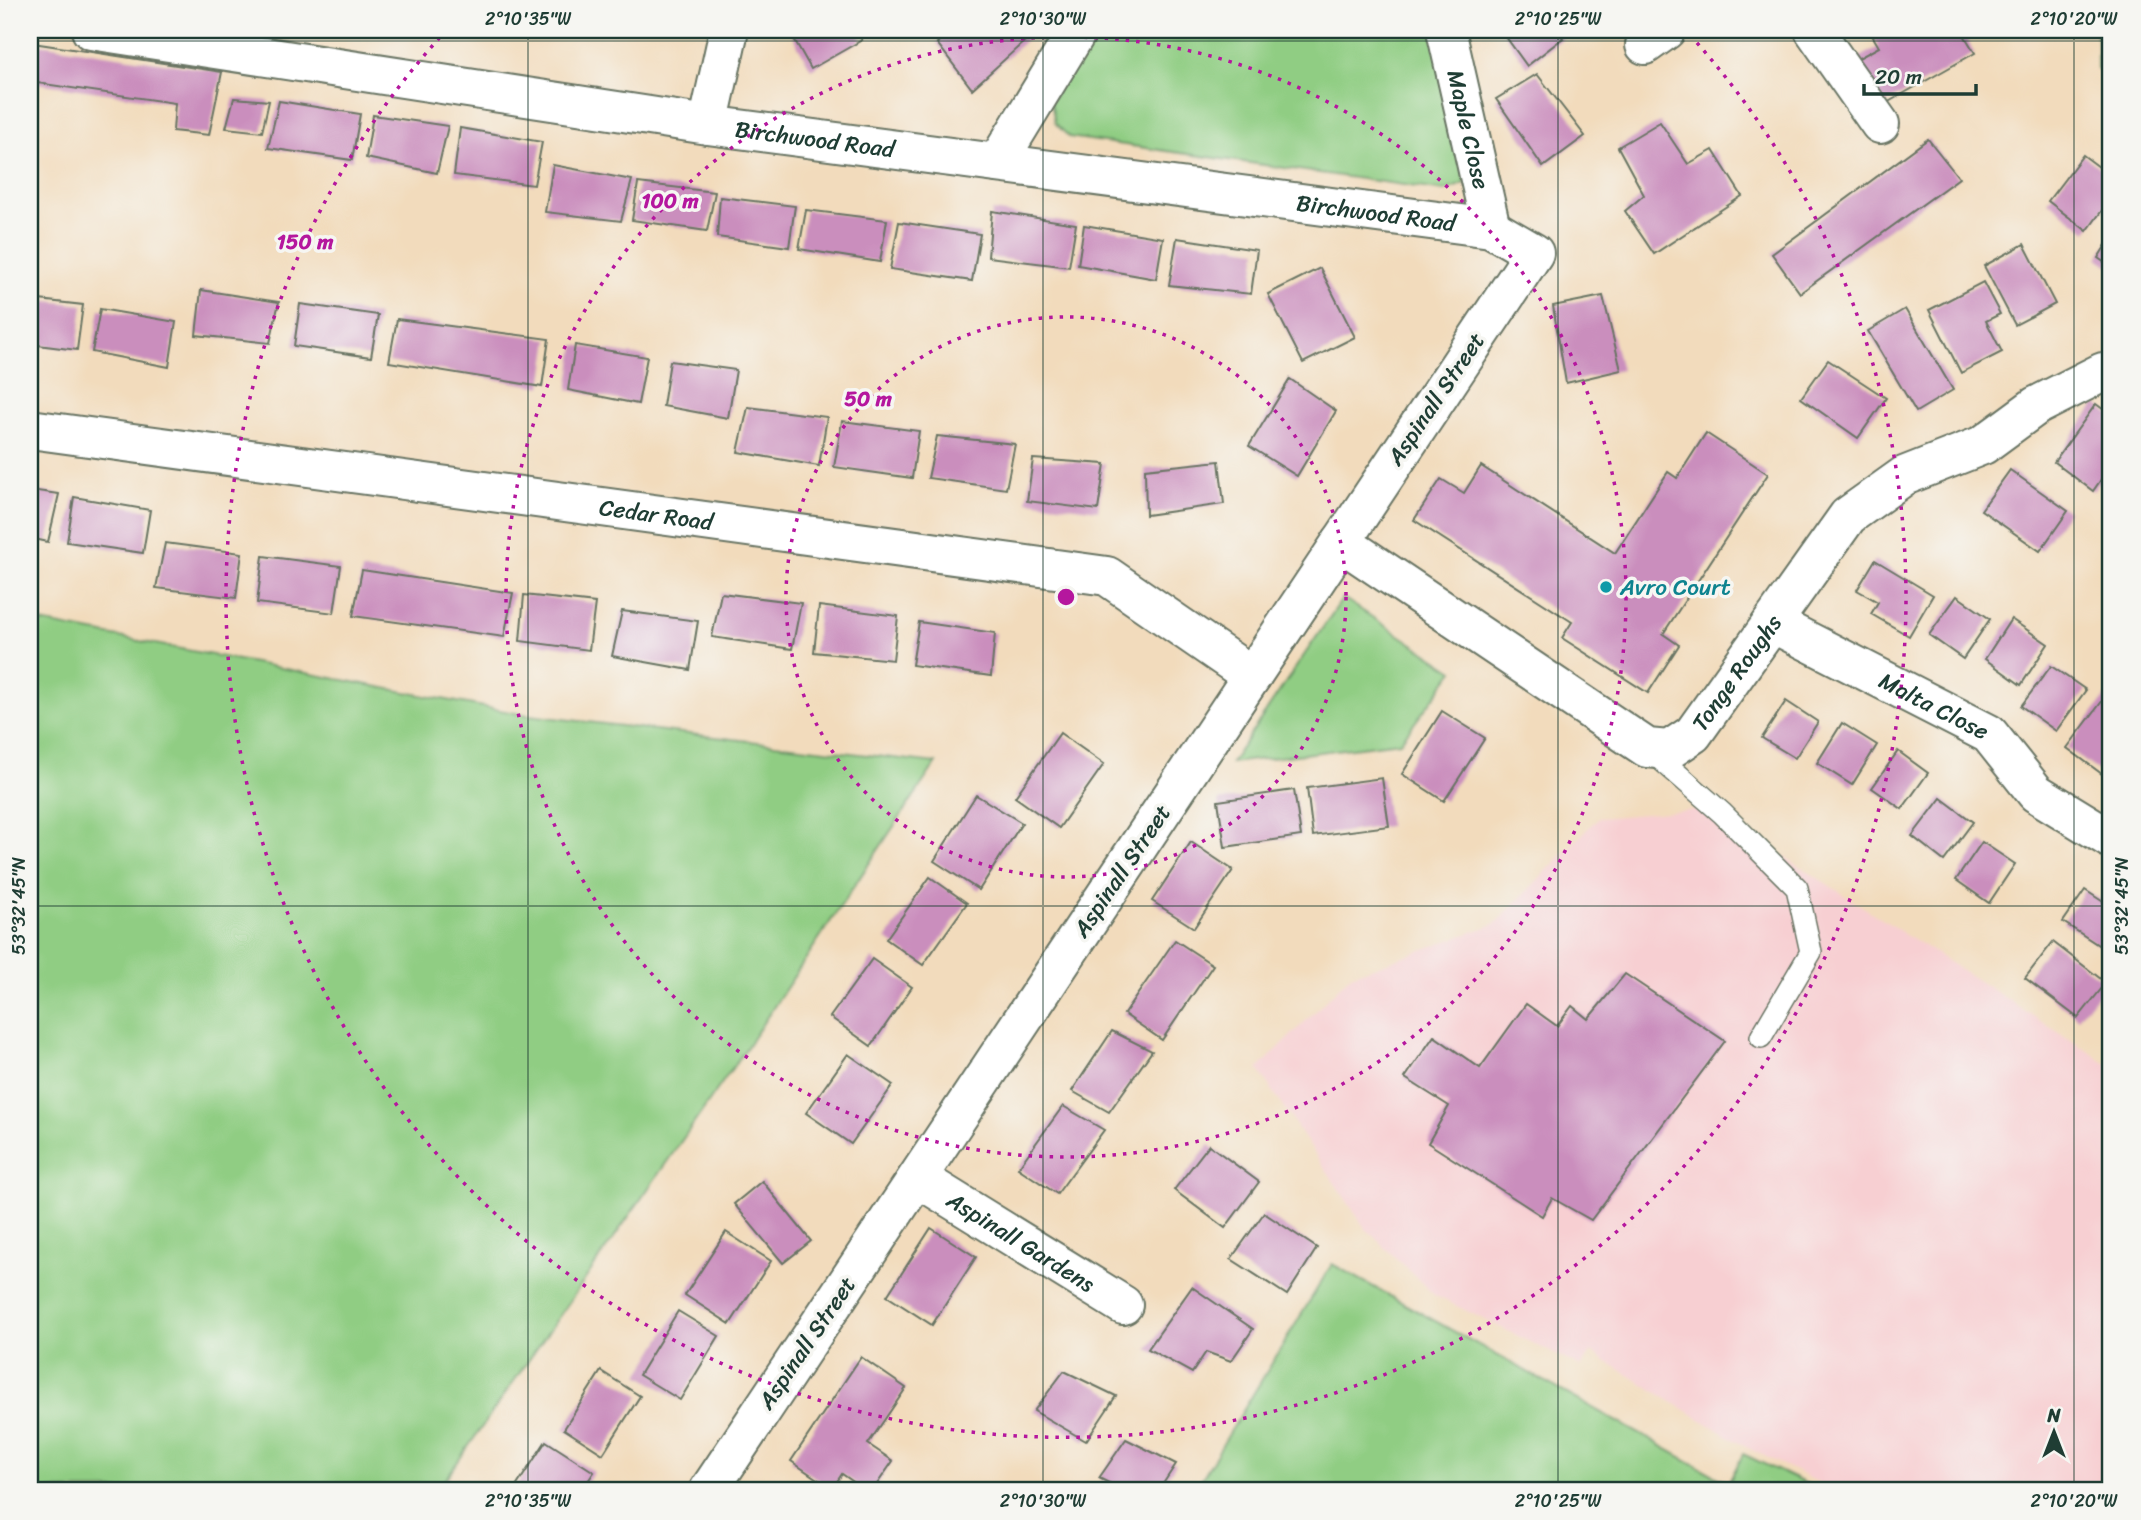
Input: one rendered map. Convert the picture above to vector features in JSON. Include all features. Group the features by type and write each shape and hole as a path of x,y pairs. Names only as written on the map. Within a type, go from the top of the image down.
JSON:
{"street":[{"name":"Birchwood Road","path":"91,30 708,125 1491,228 1534,253"},
{"path":"708,125 729,30"},
{"path":"997,163 1077,30"},
{"name":"Maple Close","path":"1446,30 1491,228"},
{"path":"1814,30 1880,124"},
{"name":"Aspinall Street","path":"709,1490 1534,253"},
{"name":"Tonge Roughs","path":"1647,748 1669,750 1693,734 1848,516 1904,476 1983,445 2036,406 2103,372 2111,375"},
{"name":"Cedar Road","path":"30,429 1107,576 1252,676"},
{"path":"1341,542 1647,748"},
{"name":"Malta Close","path":"1772,623 1989,734 2036,793 2111,839"},
{"name":"Aspinall Gardens","path":"918,1178 1123,1305"}],"lane":[{"path":"1647,748 1721,813 1797,888 1811,952 1761,1038"}],"shaded area":[{"path":"1706,809 2111,1066 2111,1490 1834,1490 1744,1446 1591,1352 1581,1367 1434,1295 1365,1228 1258,1069 1351,975 1495,924 1598,818"}],"green space":[{"path":"1120,30 1438,30 1465,183 1445,191 1069,137 1055,123 1051,102 1081,44 1114,41"},
{"path":"2097,30 2111,30 2111,77 2097,69"},
{"path":"1343,598 1454,671 1400,742 1231,763"},
{"path":"30,620 520,714 936,763 747,1047 438,1490 30,1490"},
{"path":"1332,1264 1723,1480 1718,1490 1195,1490"},
{"path":"1743,1454 1819,1490 1725,1490"}],"building":[{"path":"789,30 855,30 862,40 811,69"},
{"path":"951,30 1037,30 972,89 937,43"},
{"path":"1501,30 1557,30 1563,38 1527,66"},
{"path":"1869,30 1961,30 1975,53 1883,105 1853,61 1879,47"},
{"path":"33,43 222,72 209,135 173,131 175,103 30,82"},
{"path":"1537,74 1585,136 1543,167 1496,99"},
{"path":"234,98 269,101 262,132 226,128"},
{"path":"279,101 360,114 352,160 268,148"},
{"path":"373,115 448,126 437,173 366,158"},
{"path":"1660,122 1688,164 1713,150 1742,196 1654,254 1625,211 1644,195 1618,147"},
{"path":"460,128 542,142 534,185 454,175"},
{"path":"1928,139 1959,178 1800,293 1772,254"},
{"path":"2083,155 2111,176 2111,198 2087,231 2048,201"},
{"path":"553,165 632,180 621,221 545,212"},
{"path":"638,183 715,192 707,231 632,220"},
{"path":"720,197 795,206 789,247 717,237"},
{"path":"806,210 887,220 880,262 799,249"},
{"path":"992,211 1076,224 1069,267 988,257"},
{"path":"899,222 980,234 972,281 890,269"},
{"path":"1084,225 1163,238 1156,279 1078,265"},
{"path":"2111,237 2111,267 2098,258"},
{"path":"1177,238 1257,250 1251,294 1169,285"},
{"path":"2024,244 2055,304 2015,325 1984,266"},
{"path":"1320,268 1355,337 1303,363 1268,294"},
{"path":"1983,282 2000,314 1986,321 2002,352 1961,373 1929,310"},
{"path":"201,290 279,302 270,343 196,335"},
{"path":"1603,296 1621,370 1566,383 1553,306"},
{"path":"30,299 83,305 77,350 30,344"},
{"path":"300,304 378,315 371,357 294,346"},
{"path":"100,309 176,322 169,367 92,352"},
{"path":"1905,309 1953,390 1916,412 1868,331"},
{"path":"397,319 549,339 542,387 389,362"},
{"path":"575,345 647,357 638,404 568,390"},
{"path":"1828,360 1886,398 1858,438 1801,398"},
{"path":"670,361 736,370 728,418 663,406"},
{"path":"1290,379 1336,411 1297,476 1249,446"},
{"path":"2096,404 2111,415 2111,465 2093,491 2054,462"},
{"path":"748,407 827,417 819,466 738,452"},
{"path":"842,421 919,431 912,478 834,467"},
{"name":"Avro Court","path":"1706,433 1768,474 1663,634 1679,645 1648,693 1562,638 1572,622 1414,520 1441,479 1464,493 1481,466 1615,553 1668,472 1677,478"},
{"path":"937,436 1015,444 1006,489 928,478"},
{"path":"1033,459 1105,464 1098,510 1027,501"},
{"path":"1219,461 1224,504 1146,515 1145,469"},
{"path":"2010,470 2068,511 2040,551 1981,510"},
{"path":"30,490 59,494 48,542 30,538"},
{"path":"74,497 150,510 143,553 67,542"},
{"path":"165,543 242,553 236,598 156,588"},
{"path":"263,556 341,566 334,613 257,603"},
{"path":"1875,560 1933,595 1909,636 1871,614 1878,602 1857,590"},
{"path":"362,570 513,593 504,637 353,616"},
{"path":"721,593 801,603 792,649 712,637"},
{"path":"524,595 595,603 589,650 520,641"},
{"path":"1957,596 1990,619 1963,659 1929,635"},
{"path":"819,606 898,616 893,660 814,652"},
{"path":"622,611 698,621 690,670 612,656"},
{"path":"2011,619 2048,644 2021,685 1985,659"},
{"path":"919,622 995,633 991,676 912,665"},
{"path":"2051,666 2086,690 2056,731 2021,706"},
{"path":"2109,692 2111,694 2110,780 2067,748"},
{"path":"1786,701 1818,722 1795,758 1762,738"},
{"path":"1442,711 1485,738 1444,801 1402,774"},
{"path":"1842,723 1877,745 1852,785 1817,763"},
{"path":"1060,733 1104,764 1059,828 1015,797"},
{"path":"1898,751 1928,773 1902,809 1872,788"},
{"path":"1382,778 1389,826 1313,836 1307,788"},
{"path":"1294,790 1301,836 1225,847 1218,801"},
{"path":"976,795 1022,823 979,890 934,861"},
{"path":"1941,798 1973,822 1944,861 1912,836"},
{"path":"1191,842 1233,870 1194,928 1152,901"},
{"path":"1982,842 2015,864 1989,903 1956,880"},
{"path":"930,877 967,903 923,965 886,939"},
{"path":"2085,890 2111,907 2111,935 2103,948 2063,922"},
{"path":"1175,940 1213,965 1162,1040 1124,1014"},
{"path":"2053,942 2106,983 2078,1018 2025,978"},
{"path":"872,959 912,987 871,1046 830,1017"},
{"path":"1625,974 1725,1041 1591,1220 1552,1198 1542,1216 1428,1143 1449,1106 1405,1078 1434,1036 1480,1068 1526,1004 1557,1026 1572,1006 1588,1019"},
{"path":"1112,1031 1152,1051 1109,1112 1072,1091"},
{"path":"848,1054 893,1085 851,1144 806,1113"},
{"path":"1063,1106 1104,1130 1057,1194 1018,1168"},
{"path":"1209,1145 1259,1182 1225,1228 1174,1190"},
{"path":"762,1181 811,1241 783,1263 734,1204"},
{"path":"1264,1213 1317,1248 1287,1295 1231,1259"},
{"path":"931,1228 976,1257 932,1325 887,1296"},
{"path":"726,1232 771,1261 730,1324 685,1295"},
{"path":"1192,1287 1253,1329 1231,1361 1206,1352 1192,1373 1148,1349"},
{"path":"678,1311 719,1336 680,1400 639,1375"},
{"path":"861,1357 906,1388 868,1444 893,1461 873,1490 865,1490 842,1474 832,1489 791,1461"},
{"path":"601,1371 640,1396 603,1454 564,1429"},
{"path":"1064,1371 1116,1396 1086,1441 1034,1411"},
{"path":"1126,1439 1176,1464 1159,1490 1123,1490 1099,1478"},
{"path":"546,1441 594,1472 582,1490 514,1490"}],"place":[{"name":"Avro Court","path":"1606,587"}]}
